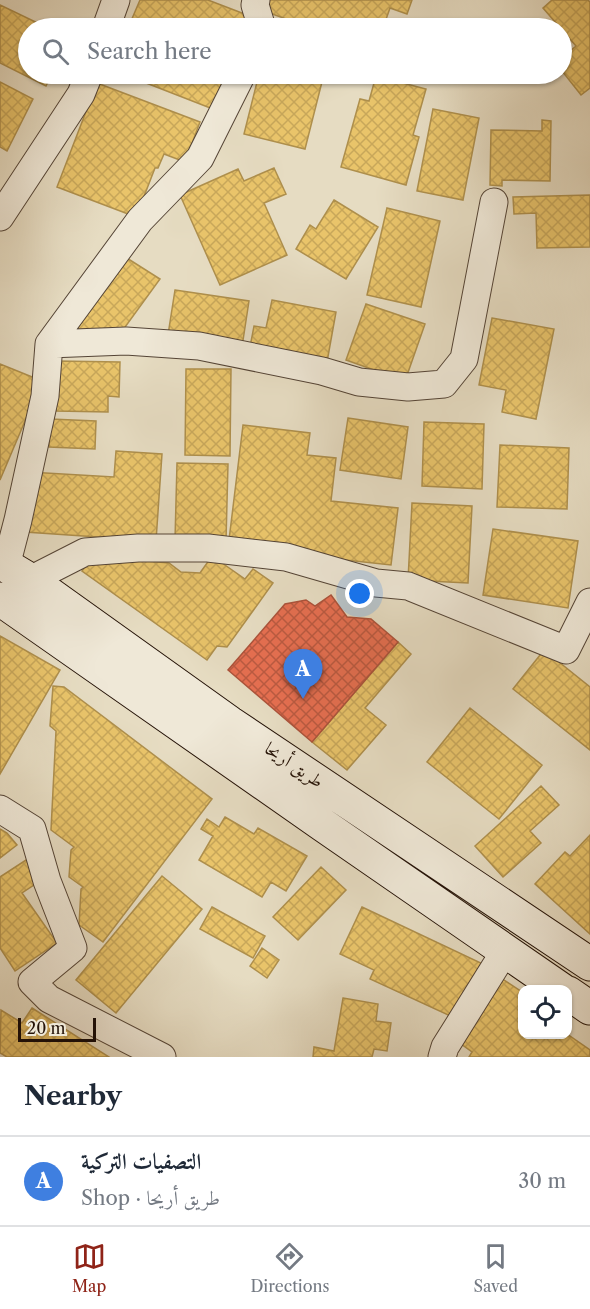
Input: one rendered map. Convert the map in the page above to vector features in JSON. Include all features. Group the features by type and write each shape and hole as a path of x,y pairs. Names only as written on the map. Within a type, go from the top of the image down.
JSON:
{"main road":[{"name":"طريق أريحا","path":"12,569 230,723 590,964"},
{"name":"طريق أريحا","path":"0,599 555,985"},
{"path":"572,996 590,1008"}],"street":[{"path":"110,18 116,0"},
{"path":"256,0 259,18"},
{"path":"0,217 81,94 85,84"},
{"path":"237,84 200,158 140,220 49,344 45,396 18,520 12,569 85,552 138,548 208,548 286,556 376,583 408,586 566,650 590,602"},
{"path":"49,344 126,341 198,346 322,371 360,382 408,387 444,384 464,360 494,202"},
{"path":"0,809 32,829 47,881 73,948 32,982 49,999 162,1057"},
{"path":"442,1057 445,1047 505,951"}],"building: Homes":[{"path":"140,0 208,0 255,18 132,18"},
{"path":"268,0 412,0 407,14 390,8 386,18 283,18 264,11"},
{"path":"552,0 588,0 590,2 590,88 581,95 572,84 572,49 576,46 572,41 572,18 552,18 543,8"},
{"path":"0,5 27,18 18,18 18,72 0,63"},
{"path":"0,82 33,99 7,151 0,147"},
{"path":"97,84 200,122 185,162 164,154 158,168 155,168 136,217 57,187"},
{"path":"149,84 229,84 218,111"},
{"path":"256,84 321,84 305,149 244,134"},
{"path":"374,84 407,84 426,89 413,135 419,137 406,185 341,167 360,99 369,101"},
{"path":"433,109 479,118 463,200 417,191"},
{"path":"542,120 551,121 550,181 502,180 502,186 490,185 491,130 542,131"},
{"path":"274,168 286,194 264,203 287,255 220,285 180,195 238,169 244,181"},
{"path":"590,195 590,247 537,248 536,213 514,214 513,197"},
{"path":"334,200 378,227 346,279 296,249 310,225 316,229"},
{"path":"387,208 440,221 421,307 367,295"},
{"path":"122,255 160,279 120,334 70,335"},
{"path":"175,290 249,301 242,347 168,335"},
{"path":"272,300 336,312 327,362 250,347 254,326 266,328"},
{"path":"366,304 425,324 405,381 346,360"},
{"path":"492,318 554,329 536,419 502,412 506,390 479,385"},
{"path":"57,361 120,362 119,397 108,396 108,412 56,411"},
{"path":"0,364 42,381 0,480"},
{"path":"186,369 231,369 230,456 185,455"},
{"path":"348,418 408,427 401,479 340,470"},
{"path":"50,419 96,421 95,449 49,447"},
{"path":"424,422 484,424 482,489 422,486"},
{"path":"243,425 310,433 307,455 336,458 331,501 398,508 391,565 318,557 229,540"},
{"path":"500,445 569,448 567,509 497,507"},
{"path":"116,451 162,454 156,541 25,532 29,472 114,477"},
{"path":"177,463 228,464 226,541 175,540"},
{"path":"412,503 472,506 468,583 408,580"},
{"path":"493,529 578,541 568,608 483,595"},
{"path":"92,556 169,563 181,572 200,573 212,556 245,579 253,569 273,583 227,647 217,646 207,660 82,571"},
{"path":"0,636 60,670 0,774"},
{"path":"398,642 411,654 365,708 386,725 347,770 312,742"},
{"path":"544,650 590,687 590,750 513,689"},
{"path":"53,686 64,687 212,799 103,942 79,925 83,887 69,877 71,850 74,847 51,830 56,731 50,726"},
{"path":"470,708 542,765 499,819 427,762"},
{"path":"541,786 559,805 530,831 541,843 503,877 475,846"},
{"path":"225,817 254,834 258,828 307,856 286,891 271,882 262,897 199,860 213,836 201,829 207,819 219,827"},
{"path":"0,829 7,833 17,845 0,858"},
{"path":"590,835 590,934 535,884 565,852 570,856"},
{"path":"29,858 43,879 22,893 57,943 15,971 0,948 0,877"},
{"path":"321,867 346,890 298,940 273,917"},
{"path":"162,876 202,909 116,1013 76,980"},
{"path":"212,907 265,936 253,958 200,929"},
{"path":"362,907 483,964 457,1019 370,979 374,970 340,954"},
{"path":"262,948 279,960 267,978 250,966"},
{"path":"501,978 518,989 518,1039 572,1037 590,1050 590,1057 469,1057 472,1052 457,1041"},
{"path":"343,998 378,1004 376,1021 391,1023 387,1051 374,1049 372,1057 313,1057 314,1047 334,1051"},
{"path":"32,1008 109,1057 7,1057 0,1053 1,1010 22,1023"}],"building: Shops":[{"path":"331,595 347,617 371,619 398,642 312,742 228,670 285,604 306,600 315,606"}],"place":[{"name":"التصفيات التركية","path":"303,699"}]}
